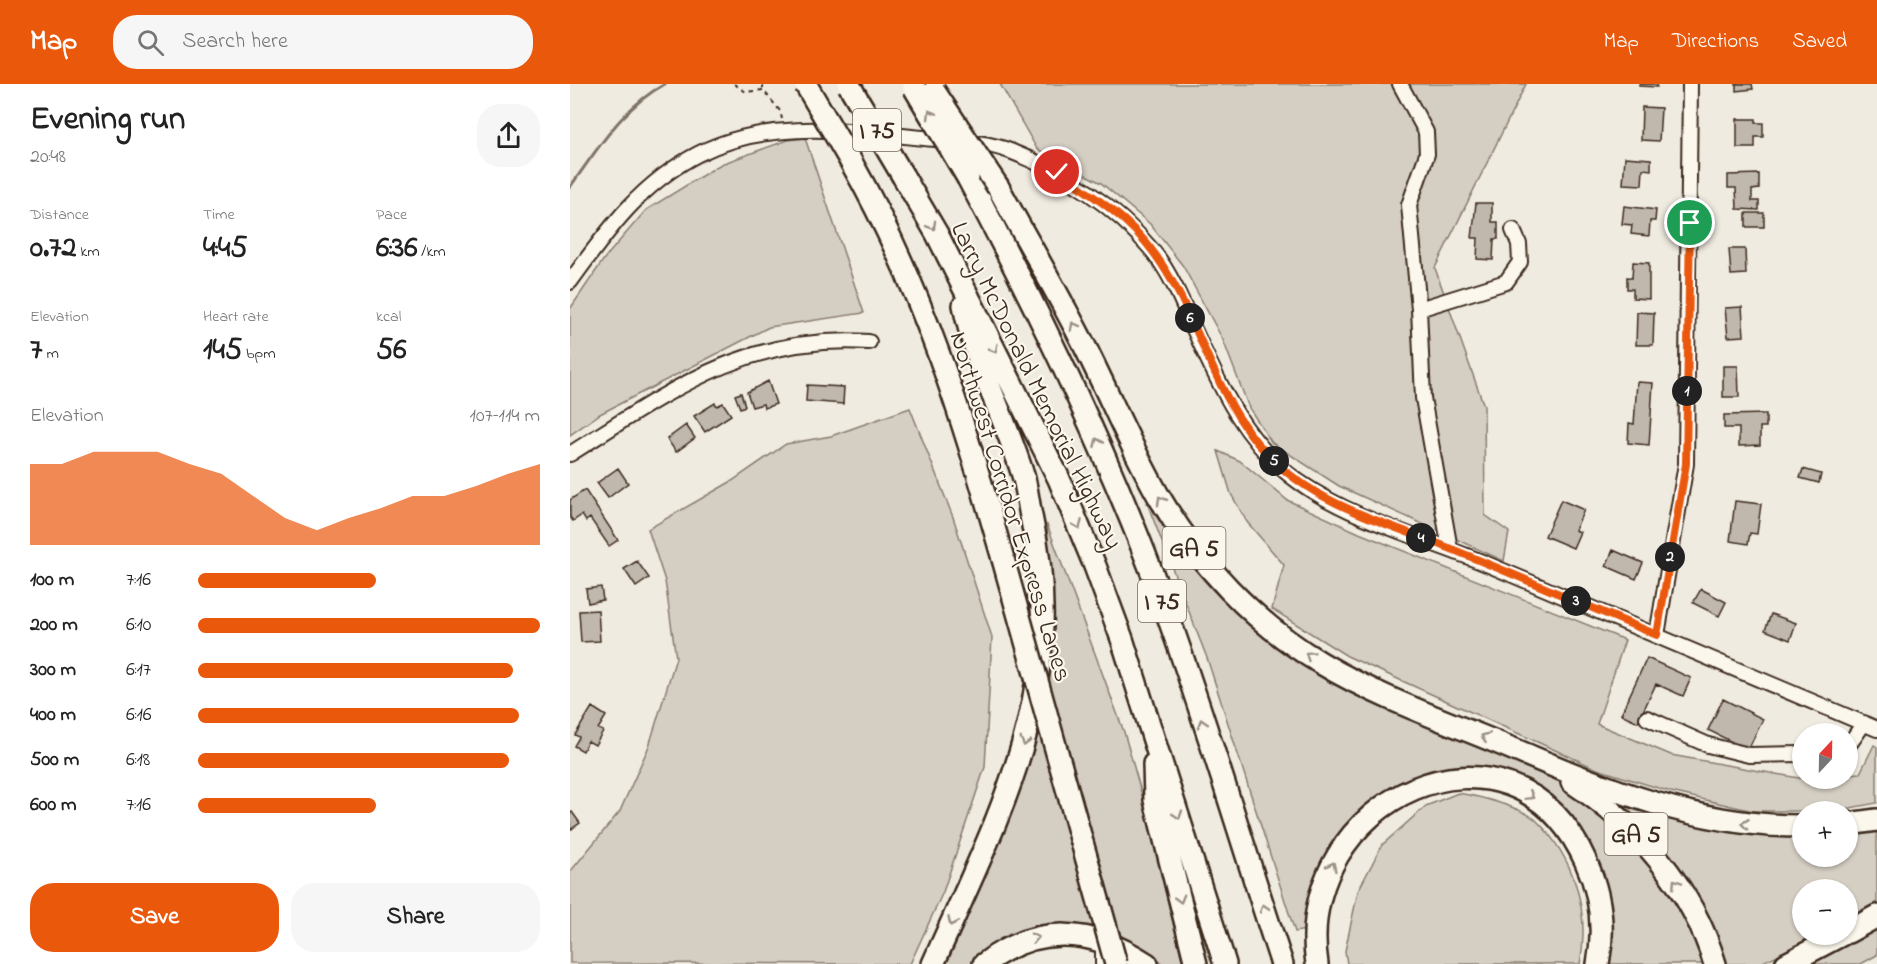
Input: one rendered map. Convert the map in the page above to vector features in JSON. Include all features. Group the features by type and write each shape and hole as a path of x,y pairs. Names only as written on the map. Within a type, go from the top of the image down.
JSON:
{"highway":[{"name":"Northwest Corridor Express Lanes","path":"806,84 850,160 903,260 964,419 1116,964"},
{"name":"Larry McDonald Memorial Highway","path":"848,85 903,176 958,278 1063,490 1095,566 1154,739 1225,964"},
{"name":"Larry McDonald Memorial Highway","path":"922,87 1007,252 1096,439 1129,517 1160,595 1282,964"},
{"name":"GA 5","path":"922,87 998,187 1080,337 1158,494 1187,540 1234,595 1289,642 1322,664 1389,696 1539,760 1589,794 1646,843 1688,900 1715,964"},
{"path":"933,964 1014,778 1032,714 1043,628 1039,550 1023,473 971,341 958,278"},
{"path":"1154,739 1155,800 1196,964"},
{"path":"1539,760 1642,801 1681,812 1746,824 1792,826"},
{"path":"1317,964 1315,931 1320,897 1332,865 1343,846 1371,815 1398,796 1436,781 1468,777 1490,779 1523,792 1553,814 1581,850 1598,893 1602,937 1598,964"},
{"path":"1858,823 1877,820"},
{"path":"1858,926 1877,916"},
{"path":"984,964 1022,941 1046,935 1067,934 1104,942 1147,964"},
{"path":"1786,964 1822,945"}],"street":[{"path":"1400,84 1426,132 1427,154 1409,205 1419,309 1423,398 1450,549"},
{"path":"1657,635 1686,464 1690,84"},
{"path":"570,282 615,221 645,189 692,158 730,141 769,132 827,129 966,142 1007,149 1057,172 1106,204 1154,252 1179,295 1231,406 1266,454 1299,482 1331,501 1657,635 1870,726 1858,737"},
{"path":"1419,309 1506,282 1520,262 1519,244 1513,230"},
{"path":"570,454 662,396 733,360 797,344 827,340 869,342"},
{"path":"1647,718 1708,745 1749,755 1792,754"},
{"path":"1103,964 1104,942"}],"path":[{"path":"734,84 746,92 763,90"},
{"path":"763,84 763,90 780,111 783,126"}],"shaded area":[{"path":"1000,84 1526,84 1435,268 1484,406 1485,515 1509,532 1504,561 1339,486 1272,443 1249,408 1223,340 1183,266 1150,224 1101,183 1037,149"},
{"path":"805,138 864,313 769,327 600,414 570,435 570,309 604,259 646,210 721,164 788,140"},
{"path":"910,408 953,517 992,637 985,767 943,892 910,964 570,963 570,872 620,811 649,746 676,658 665,581 648,529 732,481 786,444 831,436"},
{"path":"1218,451 1240,461 1287,500 1359,533 1625,640 1597,724 1671,755 1792,777 1792,789 1858,789 1858,773 1874,745 1877,747 1877,803 1858,807 1858,801 1792,801 1792,811 1753,811 1671,792 1597,769 1347,656 1272,609 1284,565 1247,522 1231,494"},
{"path":"1151,502 1184,553 1233,607 1567,786 1625,832 1679,899 1707,964 1606,964 1594,859 1584,838 1561,811 1542,800 1466,768 1426,775 1400,784 1378,797 1358,813 1342,833 1318,879 1306,930 1295,932 1207,658 1147,503"},
{"path":"1047,524 1124,732 1143,799 1183,964 1163,964 1121,937 1047,674 1051,592"},
{"path":"1040,727 1097,932 1071,927 1034,928 1002,939 970,964 939,964"},
{"path":"1458,793 1488,799 1529,815 1536,820 1561,851 1570,869 1581,906 1583,944 1580,964 1347,964 1345,951 1358,891 1382,845 1426,806"},
{"path":"1614,800 1792,832 1792,867 1858,867 1858,831 1877,828 1877,902 1858,913 1858,879 1792,879 1792,945 1798,945 1759,964 1727,964 1707,917 1682,874 1651,834"},
{"path":"1877,925 1877,955 1861,964 1806,964 1841,945 1858,945 1858,935"}],"building":[{"path":"1639,84 1657,84 1657,87 1639,86"},
{"path":"1736,84 1752,84 1753,89 1736,91"},
{"path":"1642,107 1661,108 1659,141 1641,140"},
{"path":"1737,119 1756,119 1756,123 1763,123 1763,137 1755,137 1755,148 1737,148"},
{"path":"1625,157 1651,159 1651,170 1643,169 1642,185 1623,184"},
{"path":"1759,174 1759,189 1752,190 1752,201 1759,201 1759,210 1737,209 1736,188 1728,188 1728,175"},
{"path":"1476,203 1492,203 1492,222 1498,222 1498,239 1494,239 1493,260 1477,259 1478,238 1472,238"},
{"path":"1624,206 1656,210 1655,221 1650,221 1649,236 1631,234 1632,225 1622,224"},
{"path":"1746,213 1764,213 1764,227 1746,227"},
{"path":"1729,249 1745,249 1746,274 1731,275"},
{"path":"1633,262 1649,263 1649,299 1633,298 1633,289 1627,289 1627,277 1632,278"},
{"path":"1742,307 1744,336 1728,337 1725,308"},
{"path":"1637,312 1654,313 1653,345 1636,345"},
{"path":"1723,366 1738,366 1739,397 1723,397"},
{"path":"768,381 776,404 764,408 763,404 752,407 747,392"},
{"path":"1637,382 1653,383 1649,445 1628,443 1629,423 1634,424"},
{"path":"807,385 844,387 843,404 806,401"},
{"path":"741,393 745,406 740,408 735,395"},
{"path":"715,403 717,406 723,403 731,415 705,432 694,416"},
{"path":"1766,414 1766,427 1760,427 1760,445 1739,446 1739,428 1724,428 1724,415"},
{"path":"686,425 695,438 676,452 667,439"},
{"path":"618,468 628,483 608,498 597,483"},
{"path":"1803,469 1821,474 1819,483 1800,478"},
{"path":"585,490 618,540 609,546 590,518 586,521 582,515 573,521 570,517 570,500"},
{"path":"1561,500 1584,510 1575,530 1580,532 1573,548 1545,536"},
{"path":"1735,501 1761,504 1757,534 1750,533 1748,544 1730,541"},
{"path":"1613,550 1643,563 1636,579 1606,566"},
{"path":"637,561 649,578 636,587 624,569"},
{"path":"601,587 603,600 588,603 586,589"},
{"path":"1701,589 1726,602 1719,616 1693,603"},
{"path":"598,610 600,641 581,642 579,611"},
{"path":"1771,614 1796,623 1790,640 1765,630"},
{"path":"1647,658 1691,678 1683,696 1656,684 1638,722 1621,714"},
{"path":"1723,699 1763,719 1748,750 1708,730"},
{"path":"592,707 606,716 598,729 603,731 595,745 588,741 583,751 574,746 579,737 575,735"},
{"path":"572,812 580,823 570,830 570,813"}],"waterway":[{"path":"570,187 623,117 636,104 665,84"}],"route":[{"path":"1057,172 1106,204 1154,252 1179,295 1231,406 1266,454 1299,482 1331,501 1363,515 1657,635 1686,464 1690,223"}]}
